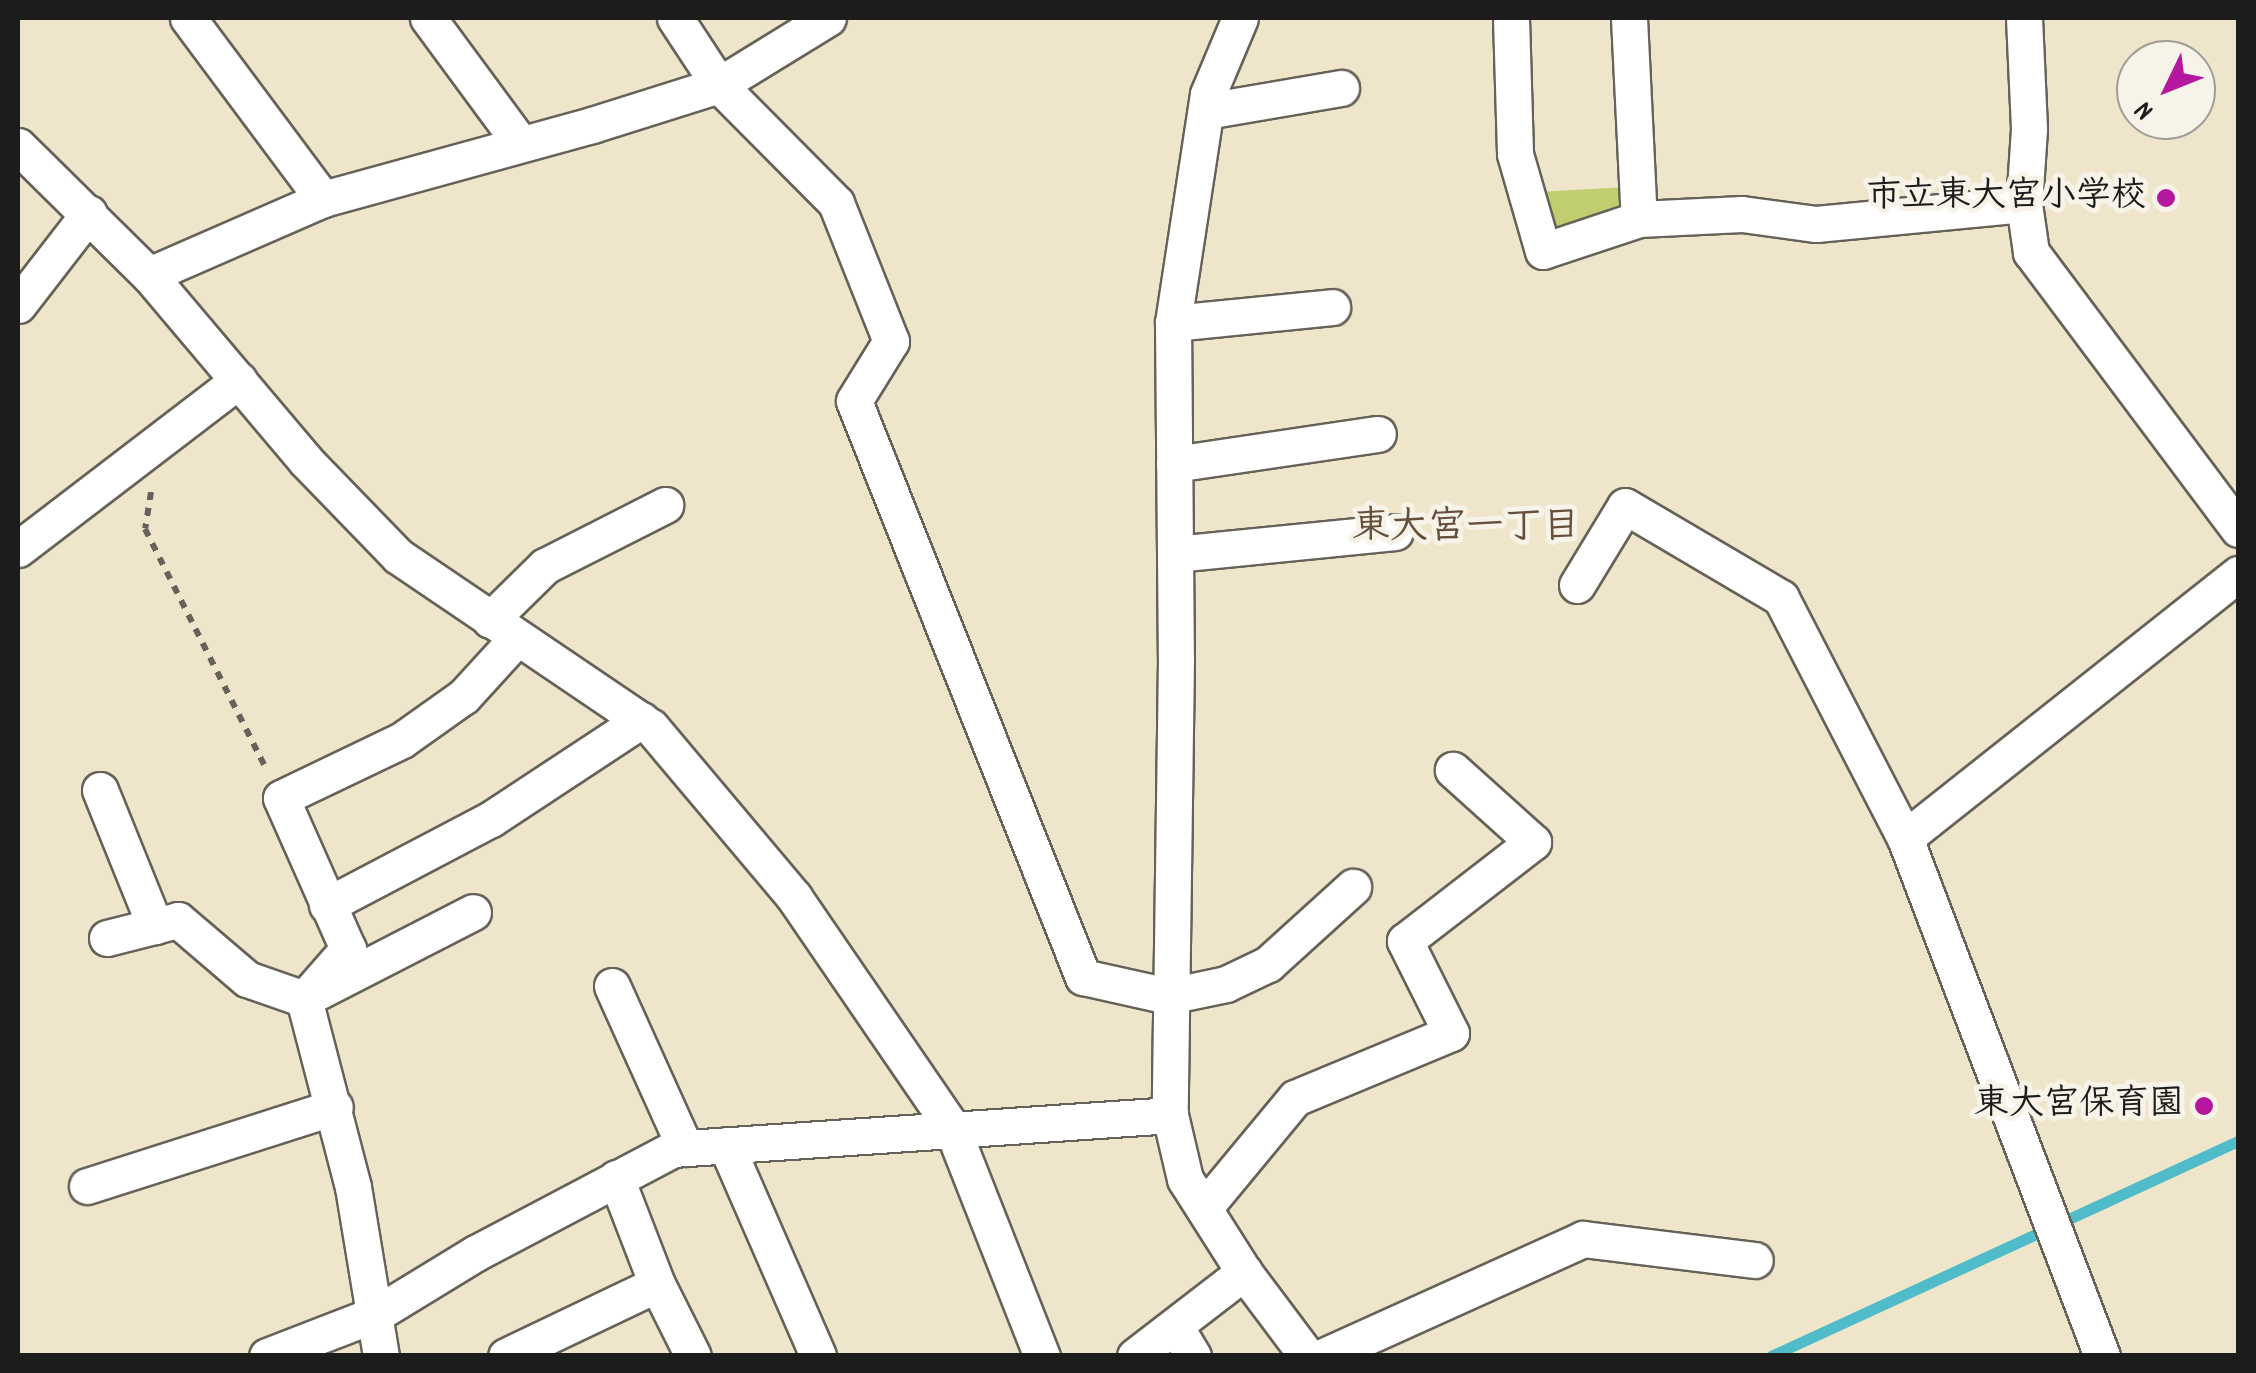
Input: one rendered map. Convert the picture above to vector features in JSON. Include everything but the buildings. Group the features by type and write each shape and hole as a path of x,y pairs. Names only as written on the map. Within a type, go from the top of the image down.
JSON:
{"street":[{"path":"188,18 323,199"},
{"path":"428,18 520,142"},
{"path":"675,18 719,85 836,203 891,341 854,402 1083,977 1169,996 1226,984 1268,964 1352,887"},
{"path":"149,274 323,199 592,125 719,85 828,18"},
{"path":"1240,18 1208,94 1173,324 1170,1115 1186,1179 1244,1272 1307,1356"},
{"path":"1511,18 1515,154 1543,250 1639,219 1742,214 1816,224 2024,204"},
{"path":"1629,18 1639,219"},
{"path":"2024,18 2028,130 2024,204 2031,252 2238,528"},
{"path":"1206,111 1341,88"},
{"path":"18,146 149,274 306,461 398,556 641,720 794,897 952,1128 1042,1356"},
{"path":"18,305 89,213"},
{"path":"1173,324 1332,307"},
{"path":"18,549 239,380"},
{"path":"1174,464 1378,434"},
{"path":"304,999 348,949 282,798 402,740 464,696 544,566 665,504"},
{"path":"1577,586 1626,506 1781,598 1905,838 2102,1356"},
{"path":"1175,554 1395,532"},
{"path":"1905,838 2238,574"},
{"path":"328,904 491,819 641,720"},
{"path":"1204,1208 1295,1098 1451,1033 1404,941 1533,842 1453,770"},
{"path":"100,790 155,926"},
{"path":"108,938 178,920 247,979 304,999 473,912"},
{"path":"612,986 684,1148"},
{"path":"304,999 335,1107 381,1356"},
{"path":"87,1186 335,1107"},
{"path":"268,1356 376,1314 476,1253 673,1149 1170,1115"},
{"path":"726,1145 818,1356"},
{"path":"616,1178 657,1284 692,1356"},
{"path":"1324,1356 1583,1239 1755,1260"},
{"path":"1135,1356 1184,1341 1244,1272"},
{"path":"506,1356 657,1284"}],"path":[{"path":"158,442 145,529 282,798"}],"green space":[{"path":"1626,187 1618,217 1554,239 1539,192"}],"waterway":[{"path":"1771,1356 2238,1141"}],"place":[{"name":"市立東大宮小学校","path":"2166,198"},
{"name":"東大宮保育園","path":"2204,1106"}],"district":[{"name":"東大宮一丁目","path":"1466,530"}]}
